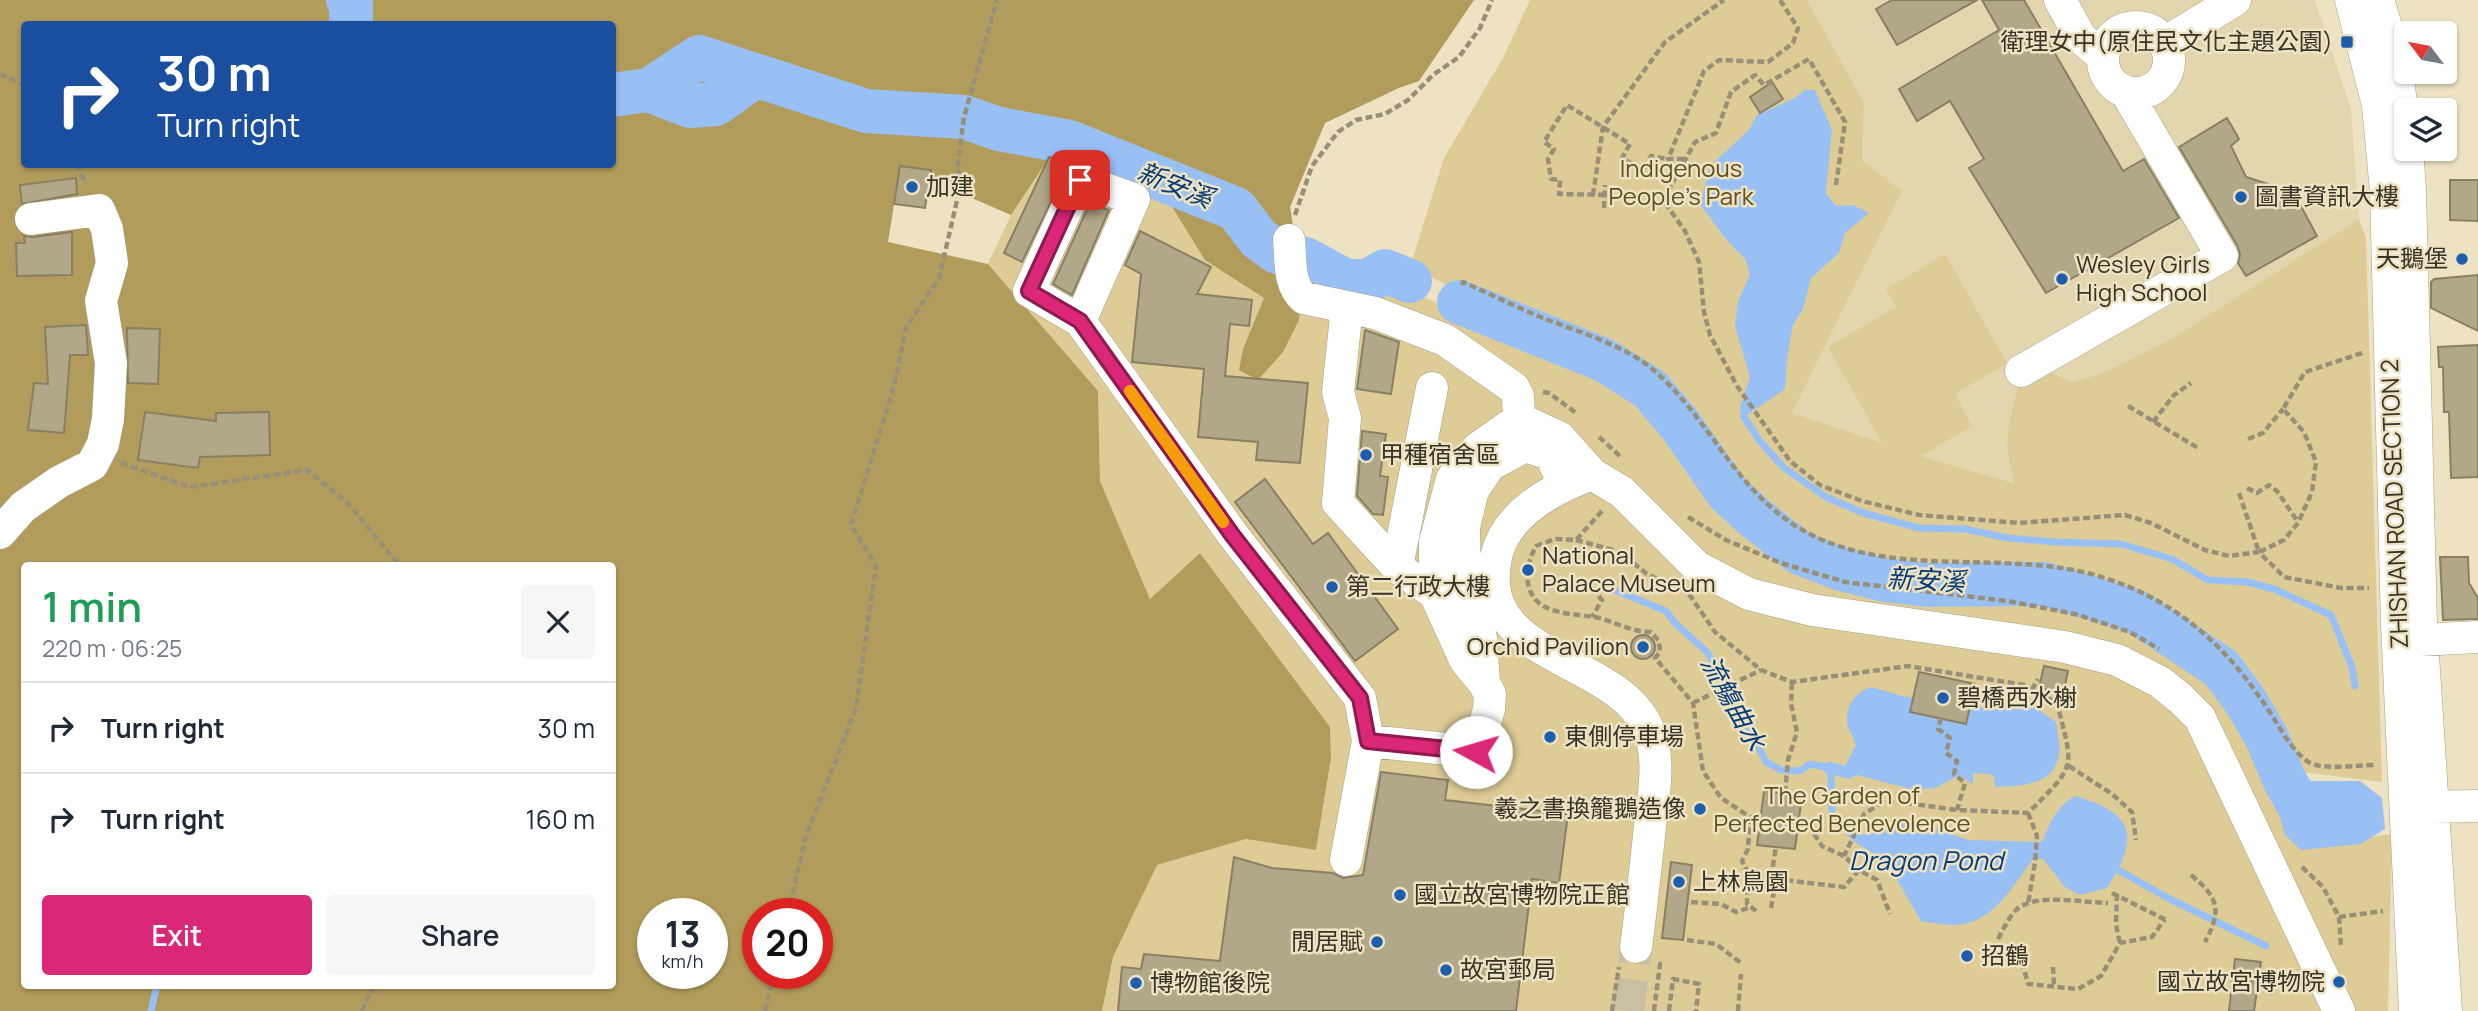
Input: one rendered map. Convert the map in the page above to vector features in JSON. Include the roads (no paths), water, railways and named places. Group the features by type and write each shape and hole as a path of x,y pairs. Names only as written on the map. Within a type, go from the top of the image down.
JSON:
{"street":[{"path":"2060,0 2081,38 2102,55 2108,79 2116,86 2126,92 2137,93 2157,86 2165,78 2169,56 2166,42 2141,26 2120,30 2111,37 2102,55"},
{"path":"2166,42 2235,0"},
{"name":"ZHISHAN ROAD SECTION 2","path":"2351,0 2378,105 2386,191 2420,807 2446,1011"},
{"path":"2378,0 2394,52 2400,98"},
{"path":"2021,371 2222,256 2126,92"},
{"name":"ZHISHAN ROAD SECTION 2","path":"2408,161 2410,640"},
{"path":"0,533 23,507 59,482 92,465 103,444 108,419 111,363 101,301 112,263 107,229 99,210 31,219"},
{"path":"1290,252 1294,286 1304,298 1375,313 1445,340 1514,388 1518,396 1519,419"},
{"path":"1347,307 1338,392 1345,418 1338,503 1397,567 1435,594"},
{"path":"1080,321 1233,536 1360,698 1368,741 1346,860"},
{"path":"1397,567 1432,388"},
{"path":"1519,419 1559,437 1578,479"},
{"path":"1368,741 1476,752 1489,709 1490,694 1465,660 1435,594 1435,542 1452,479 1478,448 1519,419"},
{"path":"1484,683 1481,638 1465,582 1464,527 1473,490 1490,465 1525,446 1550,454 1578,479 1622,492 1697,567 1749,594 1812,610 2065,647 2117,660 2160,682 2200,718 2339,1011"},
{"path":"1578,479 1520,514 1500,539 1492,576 1499,606 1517,631 1546,652 1599,681 1629,702 1647,726 1655,756 1654,792 1636,947"},
{"path":"2410,640 2478,637"},
{"path":"2420,807 2478,806"},
{"name":"ZHISHAN ROAD SECTION 2","path":"2415,1011 2420,807"}],"water":[{"path":"1805,90 1815,90 1832,130 1826,193 1836,206 1853,205 1869,213 1845,233 1839,253 1811,278 1803,309 1793,325 1785,389 1741,419 1740,408 1750,377 1735,326 1738,302 1750,274 1745,259 1725,238 1700,204 1710,166 1749,130 1757,115 1793,99"},
{"path":"1871,687 1902,696 1975,708 2026,701 2056,722 2060,747 2056,765 2043,778 2024,785 1995,787 1994,777 1990,774 1973,773 1973,785 1960,775 1935,788 1915,790 1857,775 1849,779 1824,772 1828,761 1845,766 1856,745 1847,723 1848,710 1861,692"},
{"path":"2281,758 2306,781 2360,781 2382,798 2385,829 2361,844 2301,850 2285,835 2267,769 2274,760"},
{"name":"Dragon Pond","path":"2075,796 2110,810 2126,829 2124,855 2107,888 2080,895 2065,887 2043,859 2033,859 2001,902 1980,918 1968,923 1951,925 1921,921 1886,861 1856,843 1859,834 1868,835 1895,821 1911,820 1968,840 2042,842 2058,810"}],"waterway":[{"name":"新安溪","path":"348,0 351,2 351,21"},
{"name":"新安溪","path":"616,94 649,90 699,57 866,111 964,117 999,129 1069,142 1236,209 1258,238 1277,252 1305,259 1346,281 1368,281 1385,271 1410,281"},
{"name":"新安溪","path":"649,90 690,106 716,104 755,76"},
{"name":"新安溪","path":"1459,302 1604,360 1650,389 1681,426 1727,492 1800,553 1841,569 1885,580 1927,585 2044,584 2135,611 2221,668 2246,702 2267,738 2284,779 2303,813"},
{"path":"1744,417 1759,440 1783,467 1826,497 1863,513 1919,528 1964,529 2008,538 2056,542 2121,544 2172,559 2208,580 2248,582 2274,589 2331,615 2352,667 2355,686"},
{"name":"流觴曲水","path":"1612,589 1666,611 1675,623 1707,652 1728,686 1766,762 1781,770 1800,771 1810,764 1826,767 1831,775 1832,817 1857,839 1865,841"},
{"path":"2111,866 2168,898 2266,946"},
{"path":"151,1011 156,989"}],"tunnel":[{"path":"1628,1011 1636,947"}],"place":[{"name":"衛理女中(原住民文化主題公園)","path":"2347,42"},
{"name":"加建","path":"912,187"},
{"name":"圖書資訊大樓","path":"2241,197"},
{"name":"天鵝堡","path":"2462,259"},
{"name":"Wesley Girls High School","path":"2062,279"},
{"name":"甲種宿舍區","path":"1366,455"},
{"name":"National Palace Museum","path":"1528,570"},
{"name":"第二行政大樓","path":"1332,587"},
{"name":"Orchid Pavilion","path":"1643,647"},
{"name":"碧橋西水榭","path":"1943,698"},
{"name":"東側停車場","path":"1550,737"},
{"name":"羲之書換籠鵝造像","path":"1700,809"},
{"name":"上林鳥園","path":"1679,882"},
{"name":"國立故宮博物院正館","path":"1400,895"},
{"name":"閒居賦","path":"1377,942"},
{"name":"招鶴","path":"1967,956"},
{"name":"故宮郵局","path":"1446,970"},
{"name":"國立故宮博物院","path":"2339,982"},
{"name":"博物館後院","path":"1136,983"}],"park label":[{"name":"Indigenous People's Park","path":"1681,183"},
{"name":"The Garden of Perfected Benevolence","path":"1842,810"}]}
